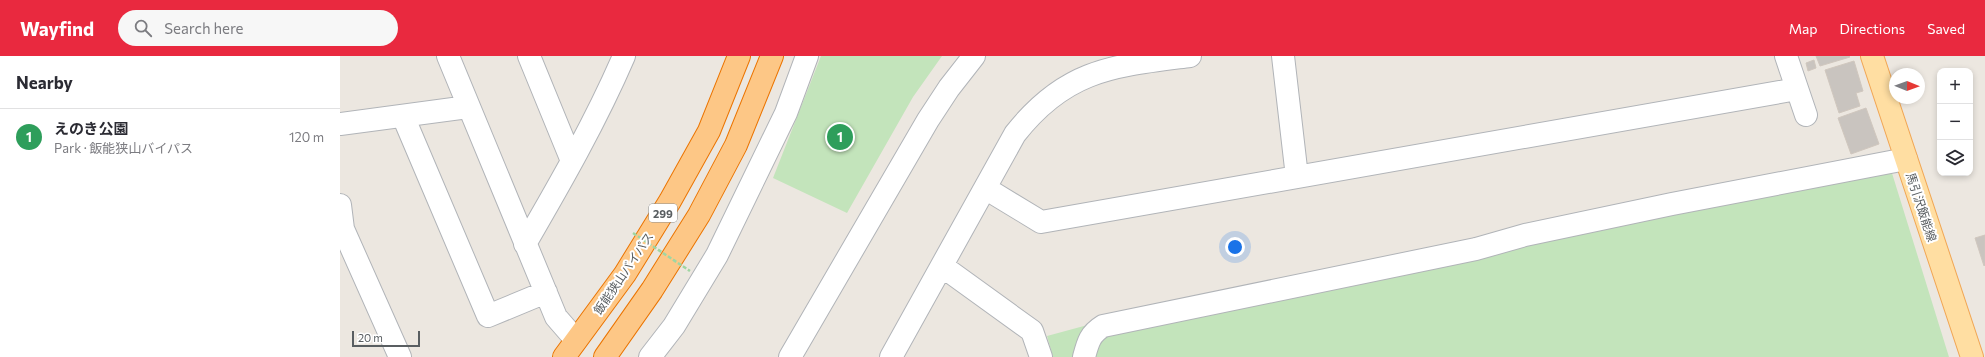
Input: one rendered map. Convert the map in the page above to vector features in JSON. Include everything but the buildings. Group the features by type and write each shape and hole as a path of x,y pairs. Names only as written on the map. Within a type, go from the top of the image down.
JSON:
{"highway":[{"name":"飯能狭山バイパス","path":"570,349 625,274 670,201 709,131 739,56"},
{"name":"299","path":"605,357 652,290 699,214 736,145 772,56"}],"main road":[{"name":"馬引沢飯能線","path":"1872,56 1972,357"}],"street":[{"path":"448,56 570,349"},
{"path":"529,56 572,162"},
{"path":"525,244 572,162 610,89 624,56"},
{"path":"650,357 674,326 716,255 786,113 807,56"},
{"path":"790,357 928,120 949,88 974,56"},
{"path":"891,357 1015,134 1029,116 1052,96 1074,81 1101,70 1131,64 1190,56"},
{"path":"1283,56 1297,177"},
{"path":"1786,56 1806,115"},
{"path":"986,188 1041,222 1797,89"},
{"path":"340,124 468,107"},
{"path":"404,116 488,316 546,292"},
{"path":"1084,357 1088,341 1094,332 1103,326 1476,249 1526,235 1672,204 1906,159"},
{"path":"340,205 343,229 400,357"},
{"path":"942,266 1032,331 1041,357"}],"path":[{"path":"633,233 690,270"}],"green space":[{"path":"821,56 942,56 913,97 847,213 773,178"},
{"path":"1887,157 1949,357 1053,357 1047,336 1106,320"}],"place":[{"name":"えのき公園","path":"840,137"}]}
